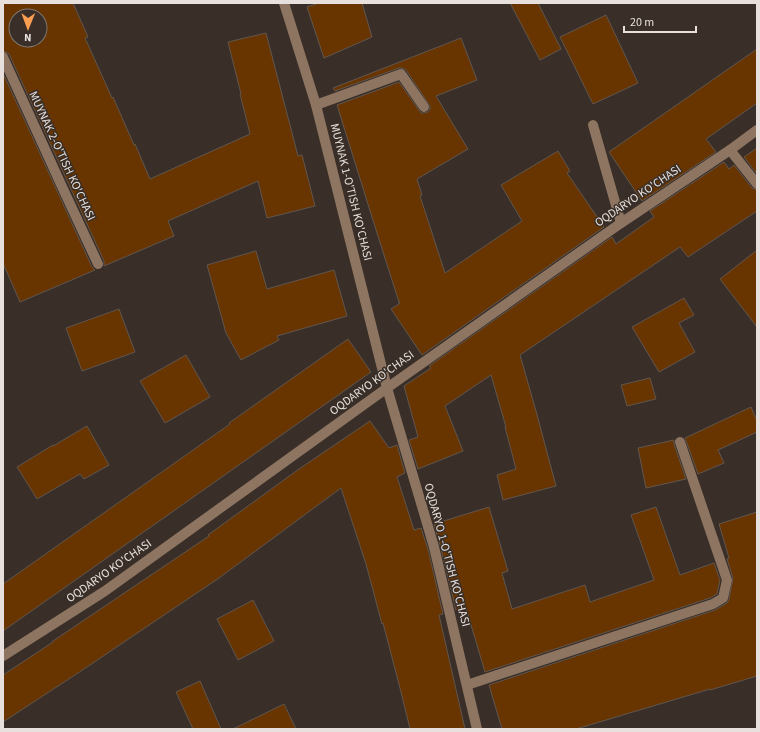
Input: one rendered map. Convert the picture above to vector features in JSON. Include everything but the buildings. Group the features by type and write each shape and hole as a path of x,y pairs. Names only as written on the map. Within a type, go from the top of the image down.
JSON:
{"street":[{"name":"MUYNAK 1-O'TISH KO'CHASI","path":"285,3 316,104 387,388"},
{"name":"MUYNAK 2-O'TISH KO'CHASI","path":"3,57 98,264"},
{"path":"316,104 401,74 424,107"},
{"path":"593,124 621,223"},
{"name":"OQDARYO KO'CHASI","path":"3,656 105,591 387,388 621,223 730,150 757,130"},
{"path":"730,150 757,184"},
{"name":"OQDARYO 1-O'TISH KO'CHASI","path":"387,388 434,546 477,729"},
{"path":"467,685 713,604 723,598 727,580 680,442"}]}
